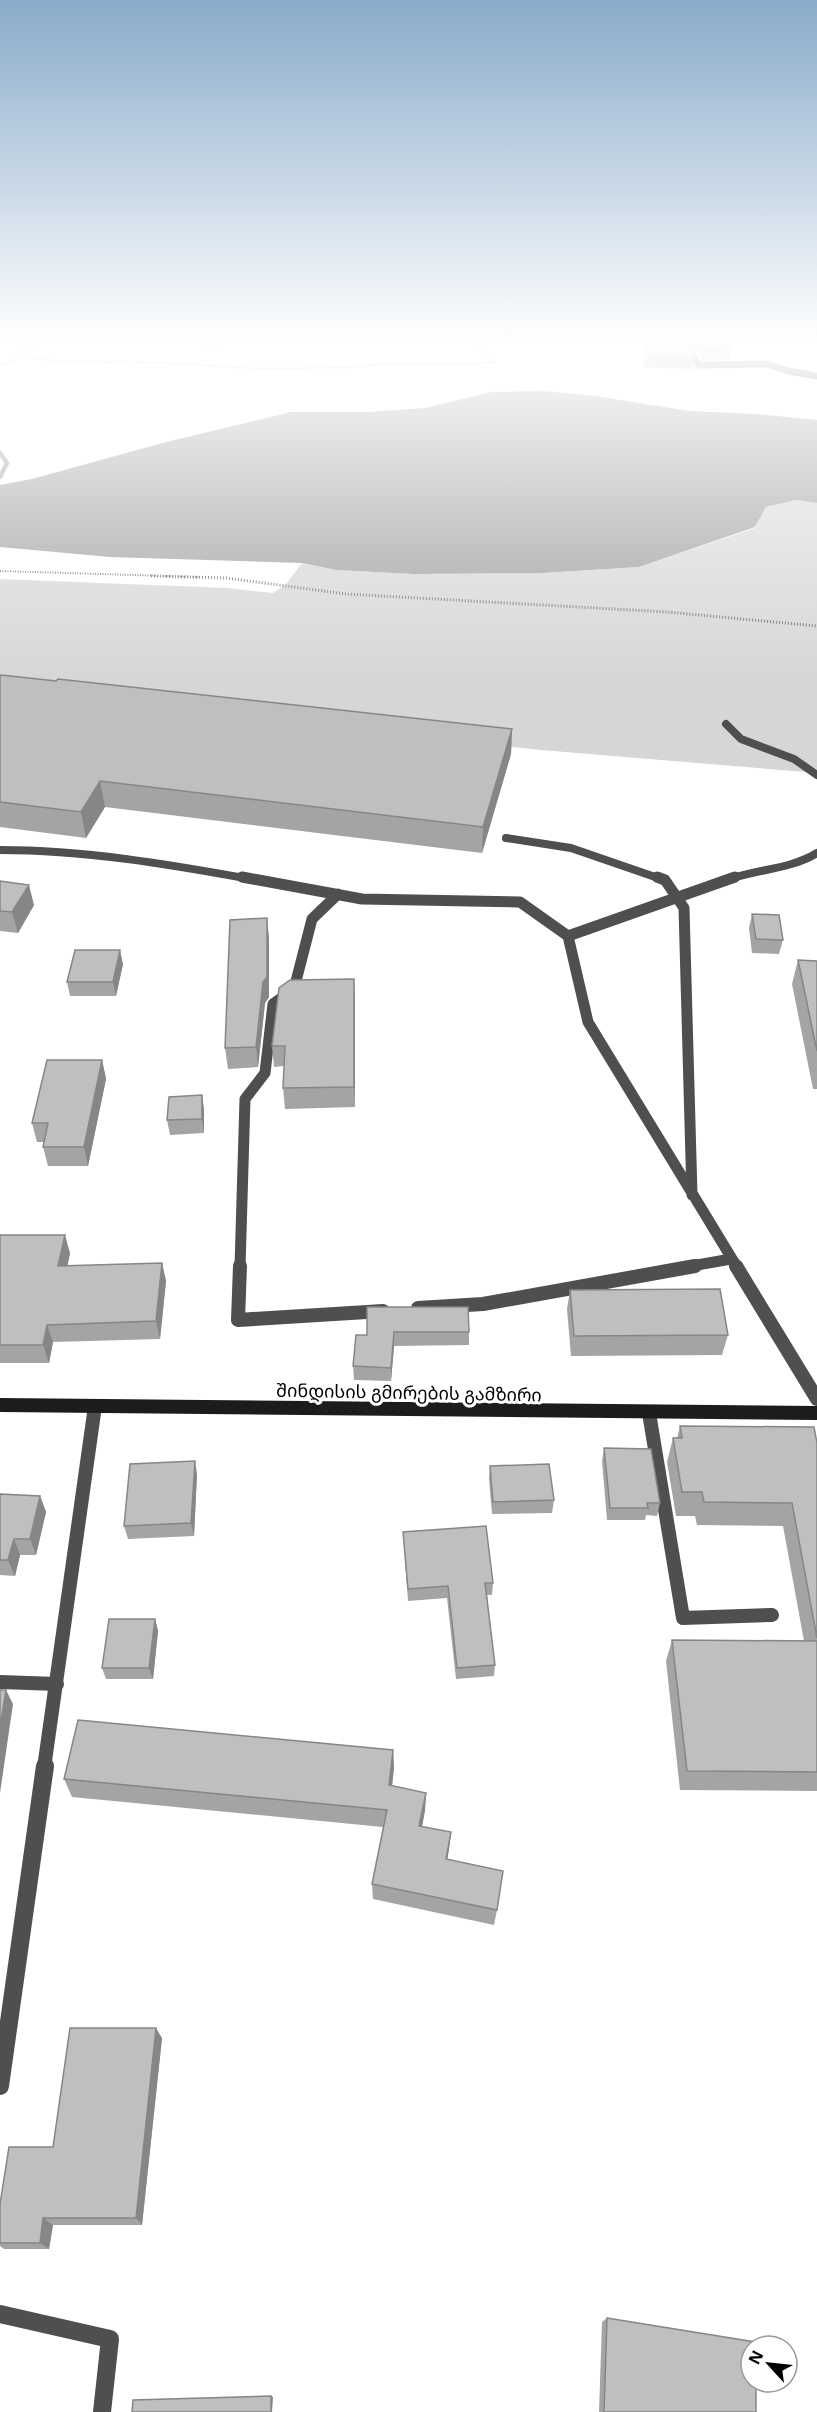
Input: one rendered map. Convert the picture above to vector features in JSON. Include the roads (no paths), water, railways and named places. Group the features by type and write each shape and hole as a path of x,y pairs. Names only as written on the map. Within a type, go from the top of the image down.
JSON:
{"main road":[{"name":"შინდისის გმირების გამზირი","path":"0,1405 817,1413"}],"street":[{"path":"726,724 741,739 794,759 817,775"},
{"path":"506,838 571,848 665,880 684,908 692,1196"},
{"path":"0,850 37,850 153,861 362,899 520,902 568,936 588,1022 817,1399"},
{"path":"568,936 752,871 802,862 817,853"},
{"path":"338,894 312,918 294,989 273,1004 265,1073 245,1099 238,1320 483,1304 731,1259"},
{"path":"0,2086 95,1407"},
{"path":"649,1413 683,1618 772,1616"},
{"path":"0,1683 57,1684"},
{"path":"0,2314 110,2339 102,2412"}],"waterway":[{"path":"0,477 7,463 2,456"}]}
